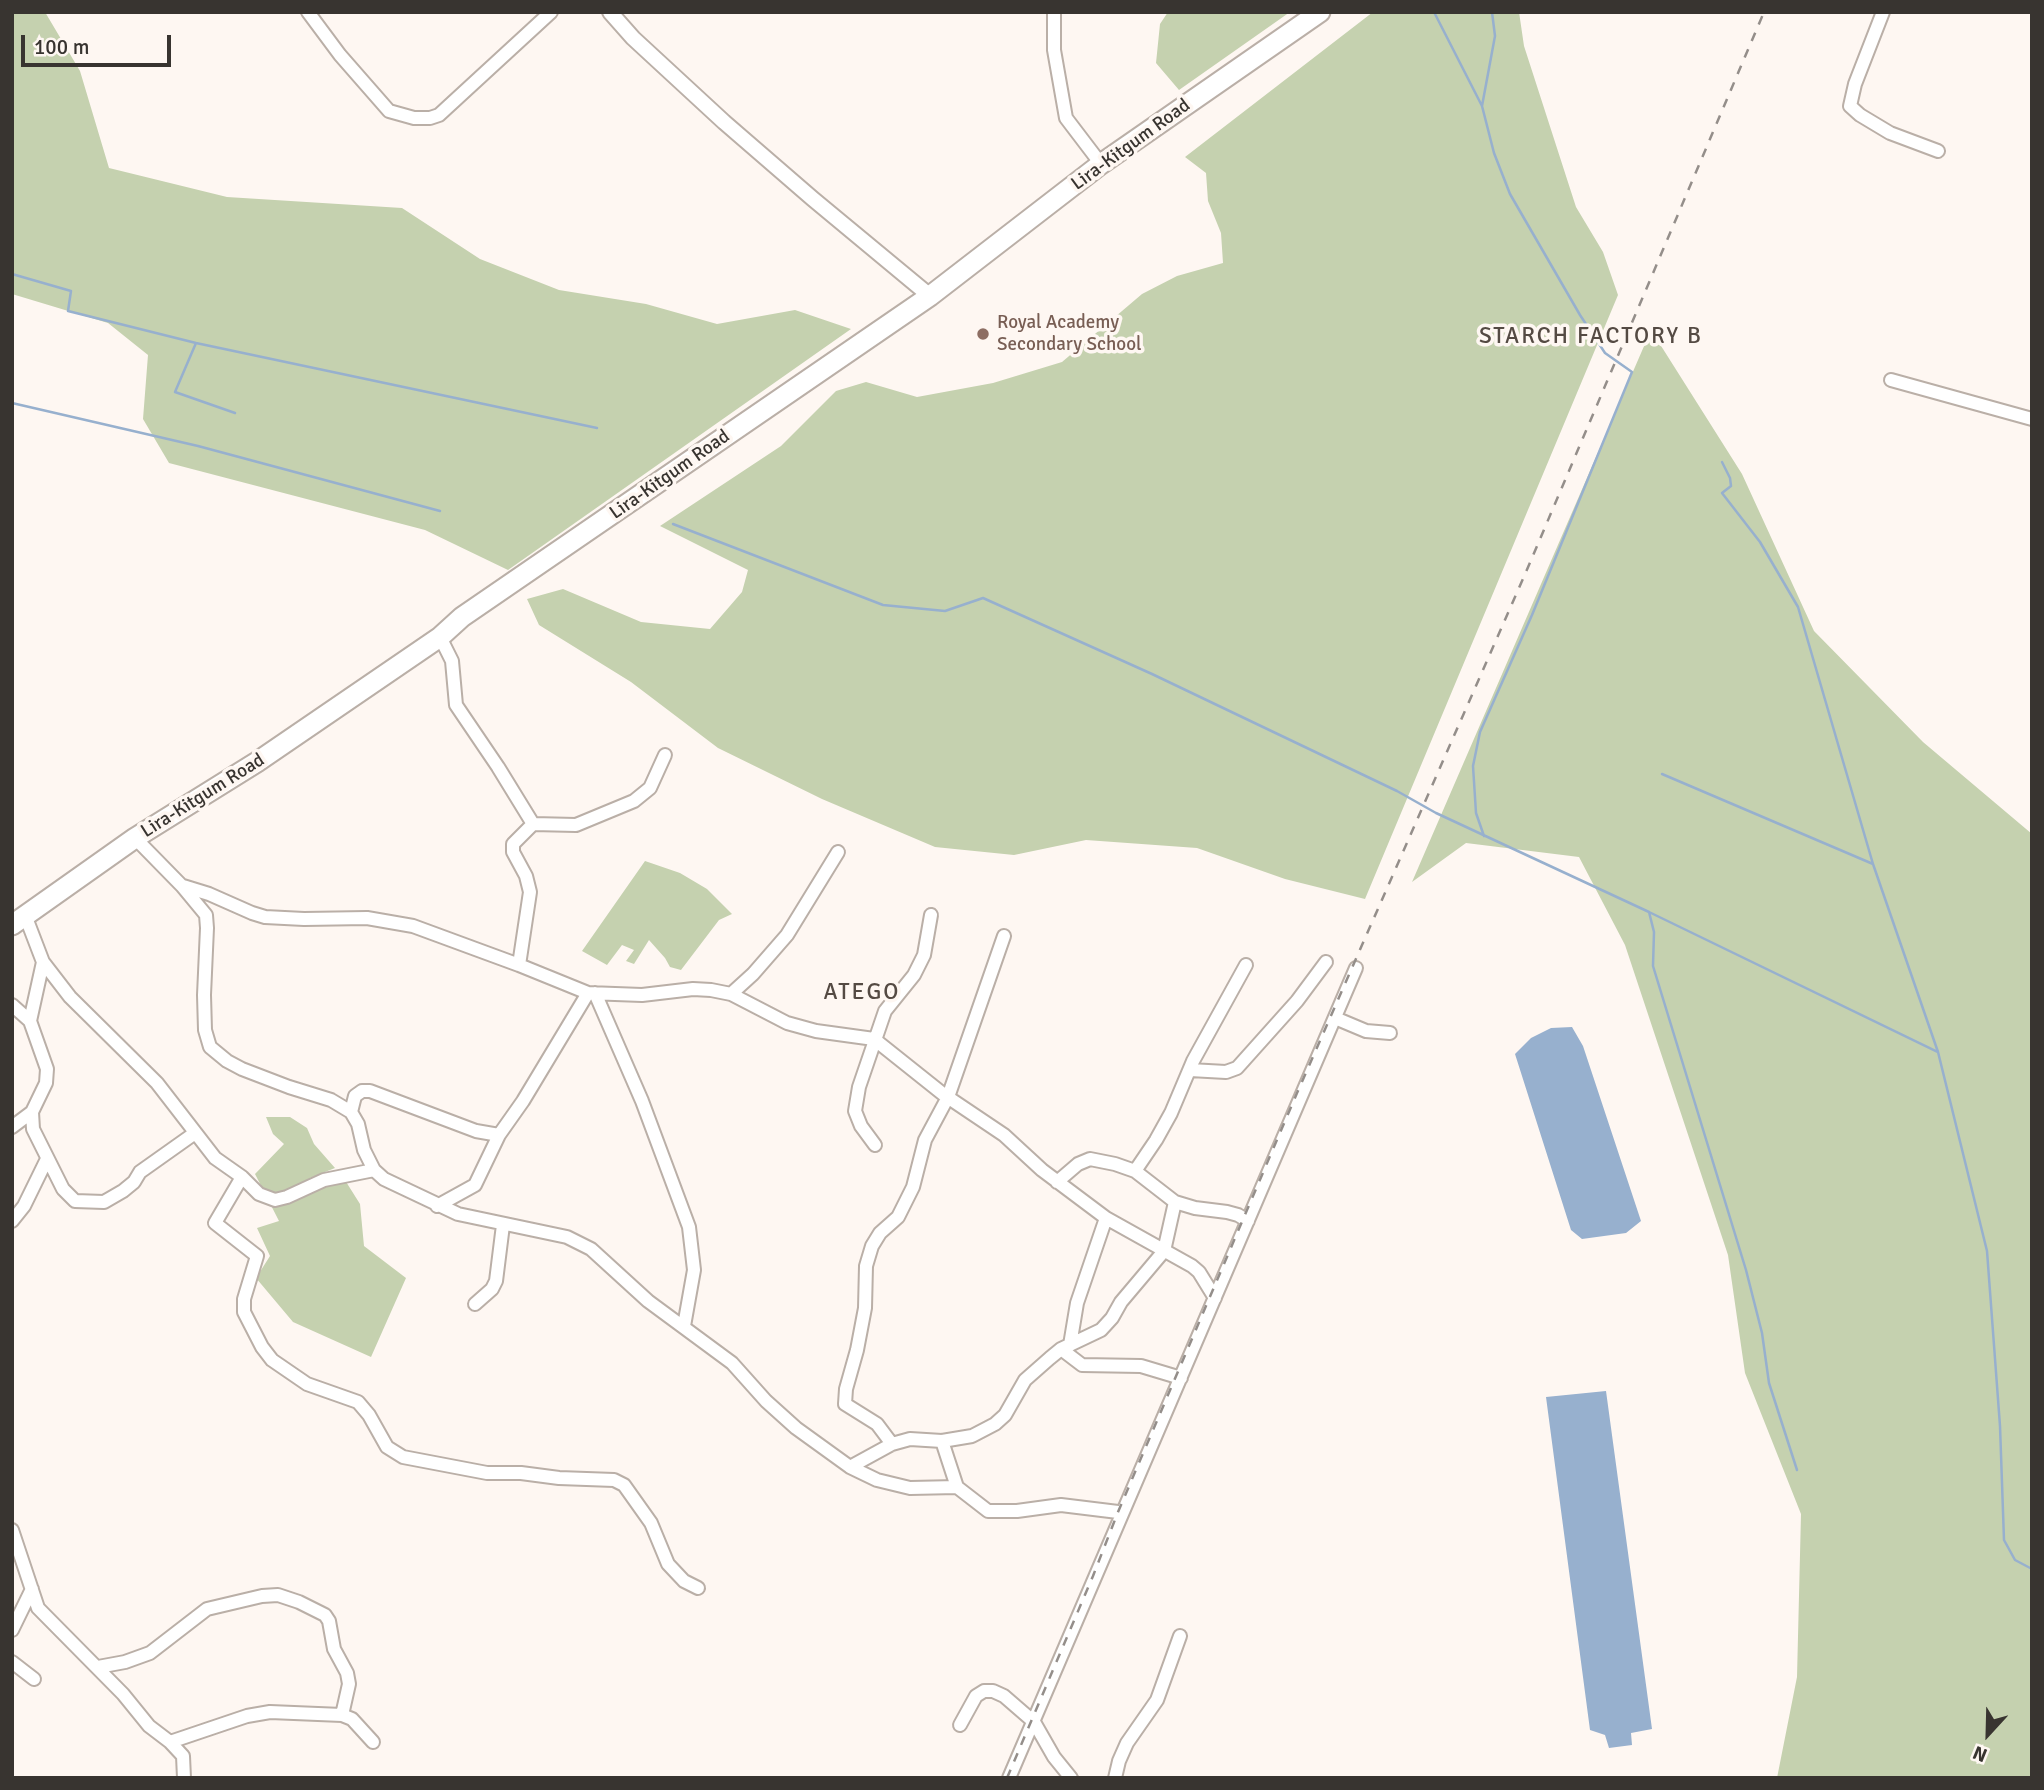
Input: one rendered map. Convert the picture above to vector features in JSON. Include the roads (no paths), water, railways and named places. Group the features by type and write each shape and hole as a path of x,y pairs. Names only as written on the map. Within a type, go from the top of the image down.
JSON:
{"main road":[{"name":"Lira-Kitgum Road","path":"19,920 135,838 257,762 440,637 463,617 930,296 1101,164 1320,12"}],"street":[{"path":"308,12 332,45 389,111 401,116 422,118 439,115 551,12"},
{"path":"610,12 633,38 724,122 930,296"},
{"path":"1054,12 1054,50 1066,118 1101,164"},
{"path":"1883,12 1855,84 1850,106 1890,133 1938,151"},
{"path":"1891,380 2032,419"},
{"path":"440,637 452,661 456,705 533,824"},
{"path":"519,965 530,892 526,876 513,852 513,844 533,824 576,825 634,801 650,788 665,755"},
{"path":"135,838 182,886 206,919 205,1030 210,1047 227,1061 289,1087 331,1100 351,1112 358,1124 364,1150 374,1170 384,1179 458,1214 566,1237 591,1249 648,1301 732,1363 766,1401 796,1428 850,1467 877,1480 898,1486 957,1487"},
{"path":"731,994 753,974 787,935 838,852"},
{"path":"182,886 264,917 367,918 413,926 591,993 642,995 693,989 731,994 787,1023 816,1031 874,1039 948,1097 1004,1135 1057,1182 1106,1218 1199,1272 1215,1298"},
{"path":"875,1145 861,1126 855,1111 859,1087 885,1012 903,991 924,955 931,915"},
{"path":"19,920 43,962 70,996 157,1083 215,1158 242,1177 259,1194 275,1200 324,1180 374,1170"},
{"path":"892,1444 877,1424 845,1404 865,1308 866,1266 872,1246 880,1233 898,1217 913,1187 925,1140 948,1097 1004,936"},
{"path":"1190,1070 1226,1072 1237,1068 1297,1000 1326,961"},
{"path":"30,1021 43,962"},
{"path":"1135,1171 1161,1131 1246,965"},
{"path":"1009,1778 1356,968"},
{"path":"437,1206 472,1188 479,1181 499,1135 591,993"},
{"path":"591,993 650,1119 688,1227 694,1270 684,1326"},
{"path":"12,1005 30,1021 47,1069 46,1083 32,1112 33,1129 63,1189 75,1201 99,1203 115,1196 134,1182 140,1172 195,1133"},
{"path":"1335,1018 1366,1031 1390,1033"},
{"path":"351,1112 355,1096 362,1091 370,1091 476,1130 499,1135"},
{"path":"12,1126 32,1112"},
{"path":"12,1221 24,1206 47,1159"},
{"path":"1057,1182 1077,1164 1090,1159 1135,1171 1175,1202 1238,1215 1248,1222"},
{"path":"242,1177 215,1223 257,1255 244,1299 244,1312 272,1360 307,1384 358,1402 369,1415 387,1447 403,1457 486,1474 521,1473 559,1478 614,1479 624,1485 651,1523 668,1564 684,1581 698,1587"},
{"path":"850,1467 892,1444 910,1439 942,1441 972,1436 995,1424 1005,1415 1025,1380 1066,1347 1101,1330 1164,1251 1175,1202"},
{"path":"1066,1347 1077,1303 1106,1218"},
{"path":"475,1304 492,1289 496,1281 503,1225"},
{"path":"1066,1347 1082,1365 1141,1366 1181,1378"},
{"path":"942,1441 957,1487 988,1511 1017,1511 1051,1505 1118,1512 1121,1515"},
{"path":"12,1530 38,1608 98,1667 149,1726 183,1756 184,1778"},
{"path":"12,1630 32,1589"},
{"path":"98,1667 125,1662 150,1653 207,1609 262,1596 278,1595 325,1615 329,1621 334,1649 347,1673 349,1684 342,1714"},
{"path":"1115,1778 1127,1743 1157,1700 1180,1636"},
{"path":"12,1662 34,1679"},
{"path":"960,1726 976,1696 984,1691 993,1691 1004,1696 1034,1722 1054,1757 1071,1778"},
{"path":"170,1742 259,1714 342,1714 352,1719 373,1742"}],"water":[{"path":"1572,1027 1583,1046 1641,1221 1626,1233 1582,1239 1571,1230 1515,1054 1531,1038 1551,1028"},
{"path":"1606,1391 1652,1729 1631,1733 1632,1745 1609,1748 1605,1735 1590,1730 1546,1397"}],"waterway":[{"path":"1434,12 1482,106"},
{"path":"1484,836 1476,813 1473,766 1480,732 1532,615 1632,372 1605,353 1580,315 1510,194 1494,153 1482,106 1495,36 1492,12"},
{"path":"12,274 71,291 68,311 196,343 175,392 235,413"},
{"path":"196,343 597,428"},
{"path":"12,403 198,446 440,511"},
{"path":"1722,462 1731,486 1722,493 1760,542 1798,607 1873,864 1938,1052 1987,1251 2000,1426 2004,1540 2015,1560 2032,1569"},
{"path":"673,524 883,605 945,611 983,598 1152,674 1397,791 1436,813 1649,912 1654,932 1653,966 1746,1270 1762,1333 1769,1383 1797,1470"},
{"path":"1662,774 1873,864"},
{"path":"1649,912 1938,1052"}],"railway":[{"path":"1007,1778 1297,1093 1526,572 1764,12"}],"place":[{"name":"Royal Academy Secondary School","path":"983,334"}],"district":[{"name":"STARCH FACTORY B","path":"1591,337"},
{"name":"ATEGO","path":"862,993"}]}
